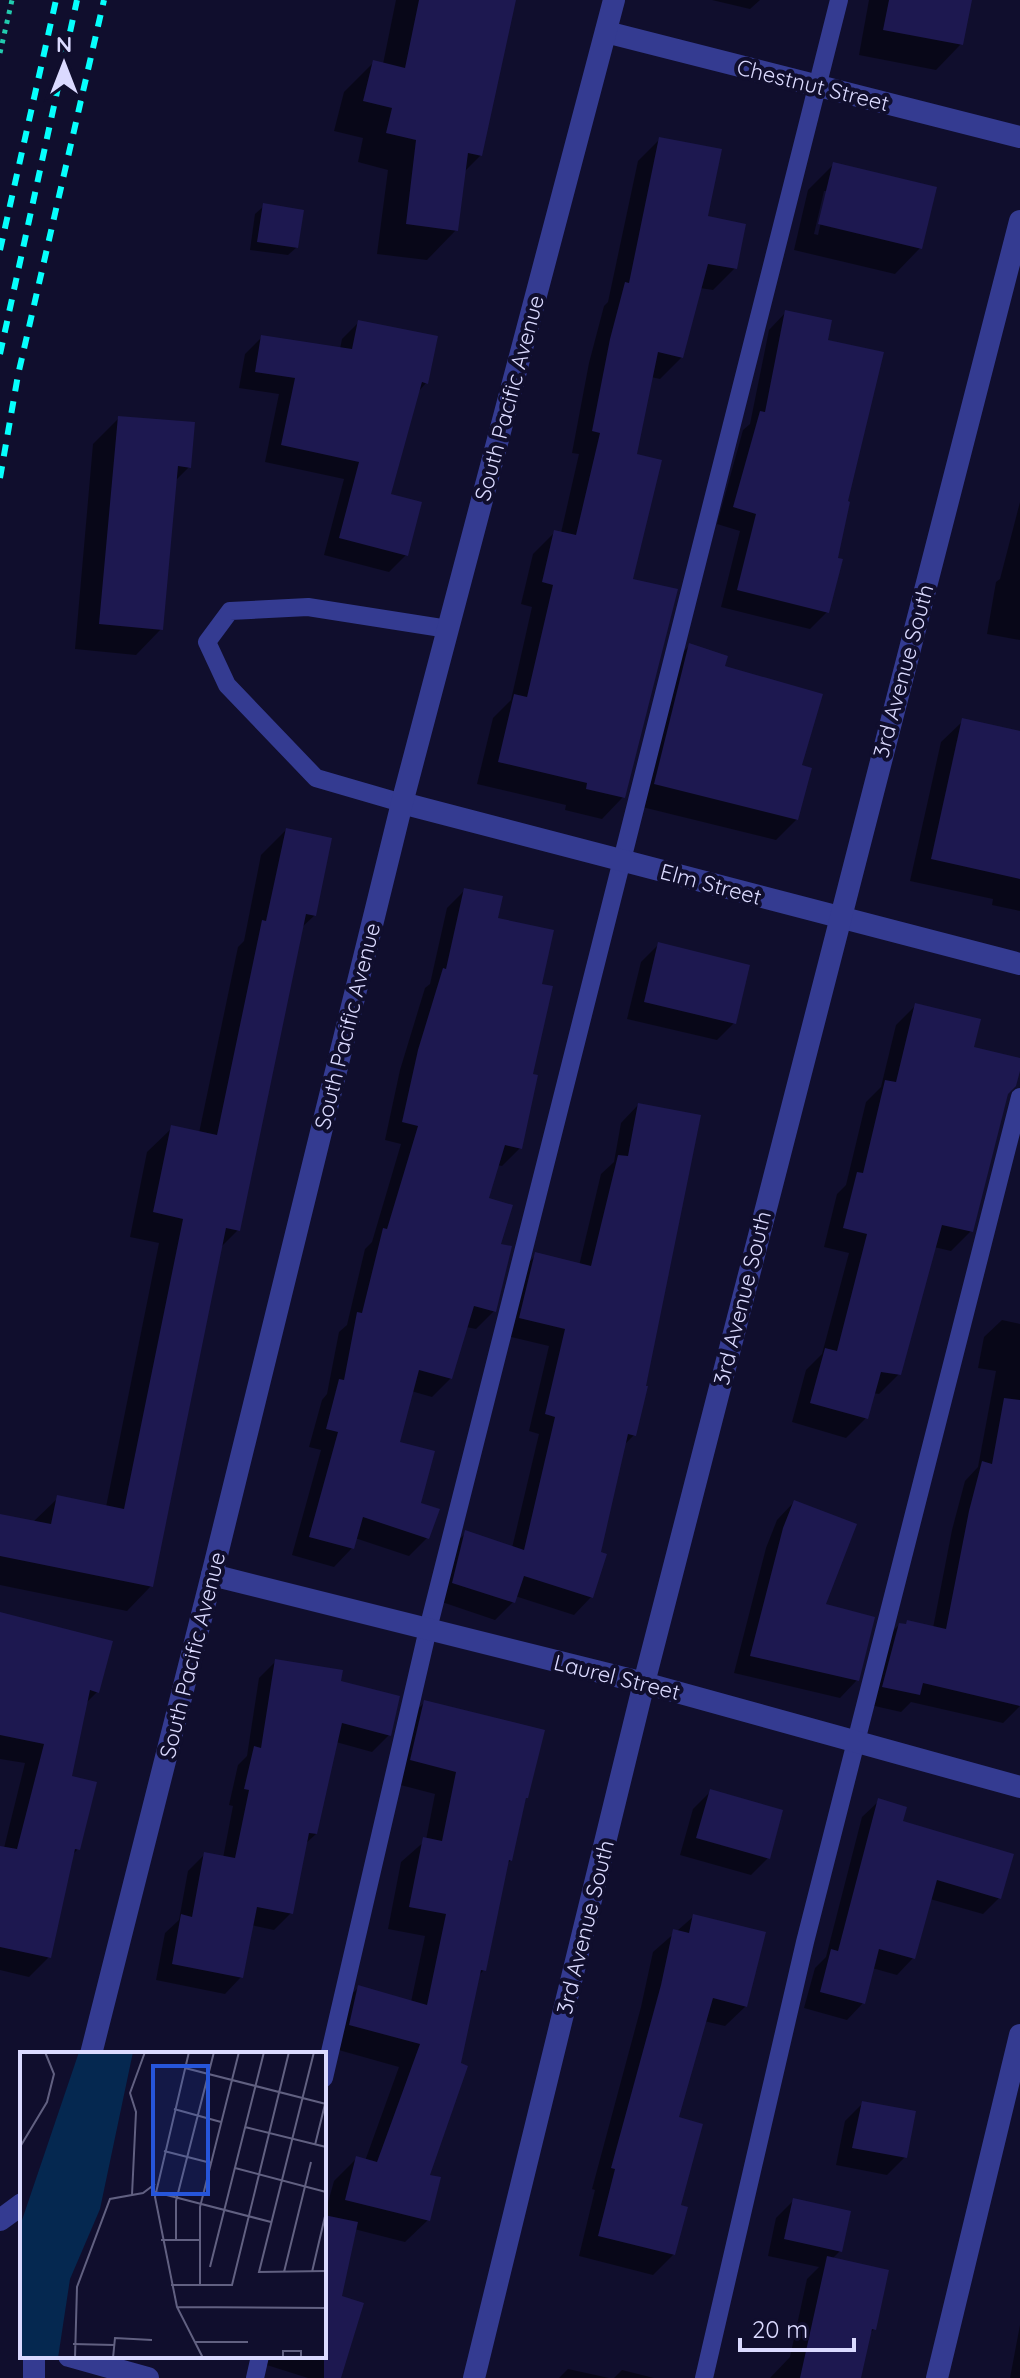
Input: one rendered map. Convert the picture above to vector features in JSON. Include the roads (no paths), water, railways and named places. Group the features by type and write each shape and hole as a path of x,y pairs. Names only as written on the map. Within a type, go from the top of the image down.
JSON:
{"street":[{"name":"South Pacific Avenue","path":"92,2052 402,803 614,0"},
{"name":"Chestnut Street","path":"606,32 1020,137"},
{"name":"3rd Avenue South","path":"474,2378 644,1683 1020,221"},
{"name":"Elm Street","path":"402,803 1020,964"},
{"name":"Laurel Street","path":"212,1575 644,1683 1020,1787"},
{"path":"937,2378 1020,2035"},
{"path":"0,2220 20,2205"},
{"path":"76,2358 148,2378"}],"lane":[{"path":"326,2069 428,1629 839,0"},
{"path":"402,803 316,778 227,685 207,642 230,611 292,607 448,629"},
{"path":"704,2378 801,1957 1020,1097"},
{"path":"255,2378 260,2358"}],"railway":[{"path":"0,250 56,0"},
{"path":"0,354 77,0"},
{"path":"0,478 18,375 104,0"}]}
